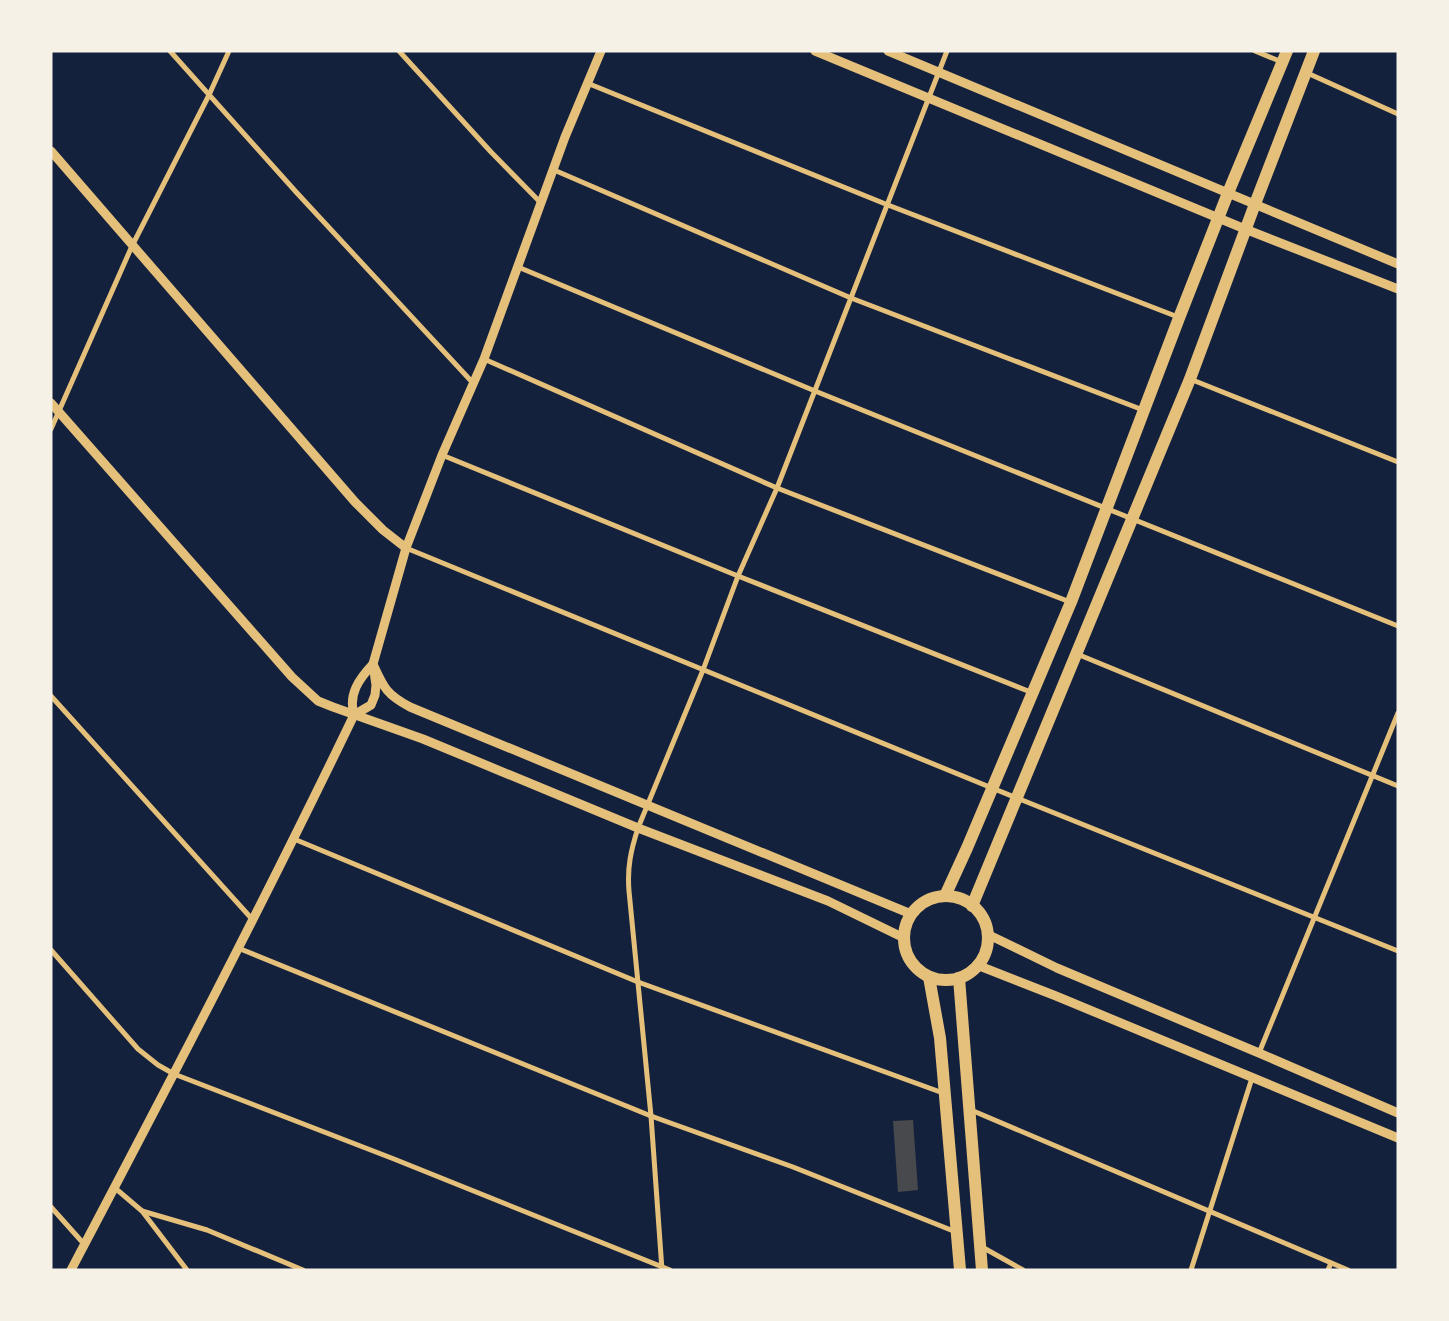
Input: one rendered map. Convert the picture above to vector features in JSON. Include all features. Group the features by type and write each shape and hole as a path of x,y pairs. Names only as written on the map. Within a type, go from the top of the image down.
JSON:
{"main road":[{"path":"972,906 1190,379 1314,51"},
{"path":"945,896 1071,602 1218,218 1284,57"},
{"path":"945,896 959,899 972,906 985,923 987,934 985,950 977,965 969,973 959,978 939,980 929,977 918,970 906,950 904,938 906,925 912,914 926,901 945,896"},
{"path":"929,977 937,1022 945,1094 960,1270"},
{"path":"959,978 982,1270"}],"street":[{"path":"170,51 304,200 474,382"},
{"path":"51,429 132,246 210,95 229,51"},
{"path":"399,51 491,152 542,204"},
{"path":"354,715 352,706 356,686 361,676 372,664 406,548 442,455 484,359 587,83 601,51"},
{"path":"815,51 1245,230 1398,289"},
{"path":"888,51 1398,264"},
{"path":"662,1268 651,1116 628,864 638,828 647,805 703,670 738,576 777,488 948,51"},
{"path":"1255,51 1284,57"},
{"path":"1305,72 1398,114"},
{"path":"587,83 888,205 1179,318"},
{"path":"51,151 371,520 406,548 992,788 1398,951"},
{"path":"554,170 851,298 1143,410"},
{"path":"518,267 815,390 1398,626"},
{"path":"484,359 777,488 1071,602"},
{"path":"1190,379 1398,462"},
{"path":"51,403 292,678 318,701 423,739 638,828 828,902 904,938"},
{"path":"442,455 1033,694"},
{"path":"1077,654 1398,786"},
{"path":"71,1270 294,839 354,715 371,705 376,695 372,664"},
{"path":"372,664 389,695 410,707 912,914"},
{"path":"51,696 252,920"},
{"path":"1259,1053 1398,713"},
{"path":"294,839 638,982 945,1094"},
{"path":"987,934 1057,968 1398,1113"},
{"path":"238,948 651,1116 793,1167 957,1232"},
{"path":"51,950 138,1048 174,1074 394,1159 670,1270"},
{"path":"977,965 1398,1138"},
{"path":"1191,1270 1252,1078"},
{"path":"969,1109 1348,1270"},
{"path":"115,1188 142,1211 187,1270"},
{"path":"51,1207 84,1244"},
{"path":"142,1211 207,1230 303,1270"},
{"path":"980,1246 1023,1270"},
{"path":"1328,1270 1331,1263"}],"building":[{"path":"913,1120 918,1190 898,1192 893,1121"}]}
